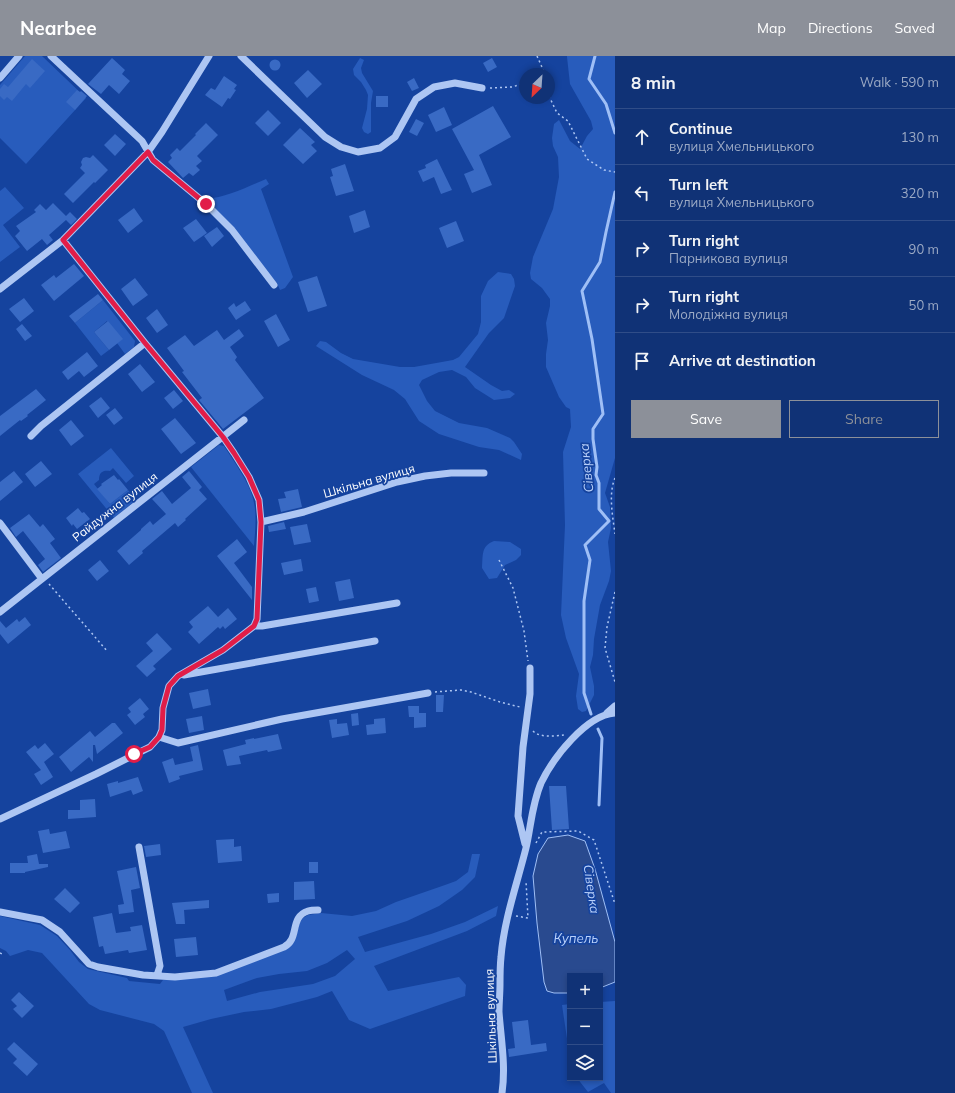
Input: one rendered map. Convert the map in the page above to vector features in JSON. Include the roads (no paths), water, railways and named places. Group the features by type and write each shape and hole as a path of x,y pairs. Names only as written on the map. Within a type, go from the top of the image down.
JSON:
{"street":[{"path":"0,78 19,56"},
{"path":"51,56 142,141 153,160 206,204 227,225 274,285"},
{"path":"0,289 63,240 148,152 162,132 208,56"},
{"path":"241,56 326,137 341,147 358,152 380,148 395,137 416,99 434,87 455,83 482,88"},
{"path":"0,818 96,774 150,747 159,737 162,730 163,708 169,686 178,676 223,650 254,626 257,619 261,522 259,500 252,483 223,437 145,343 63,240"},
{"path":"31,436 41,426 145,343"},
{"name":"Райдужна вулиця","path":"0,612 244,420"},
{"name":"Шкільна вулиця","path":"261,522 304,512 397,482 425,476 450,473 484,473"},
{"path":"0,523 43,578"},
{"path":"254,626 262,626 397,603"},
{"path":"178,676 375,641"},
{"name":"Шкільна вулиця","path":"526,846 518,816 523,747 530,694 530,668"},
{"path":"159,737 178,743 282,720 428,693"},
{"name":"Шкільна вулиця","path":"502,1093 504,1083 499,1010 501,957 508,916 526,846 534,804 541,783 569,742 589,724 607,713 615,706"},
{"path":"607,713 615,713"},
{"path":"139,847 160,966 157,975"},
{"path":"0,912 42,920 60,932 88,964 98,968 143,975 175,977 216,973 289,945 292,941 294,928 301,915 318,910"}],"water":[{"name":"Купель","path":"568,835 585,841 595,869 615,942 615,982 603,987 603,973 567,973 567,993 554,993 547,991 544,982 533,876 538,854 548,838"}],"waterway":[{"name":"Сіверка","path":"595,56 589,79 606,104 615,133"},
{"name":"Сіверка","path":"591,714 584,693 584,601 590,560 585,545 609,521 599,509 599,483 596,475 597,467 593,429 603,414 592,339 582,291 600,262 615,192"},
{"name":"Сіверка","path":"598,729 602,738 599,805"}]}
